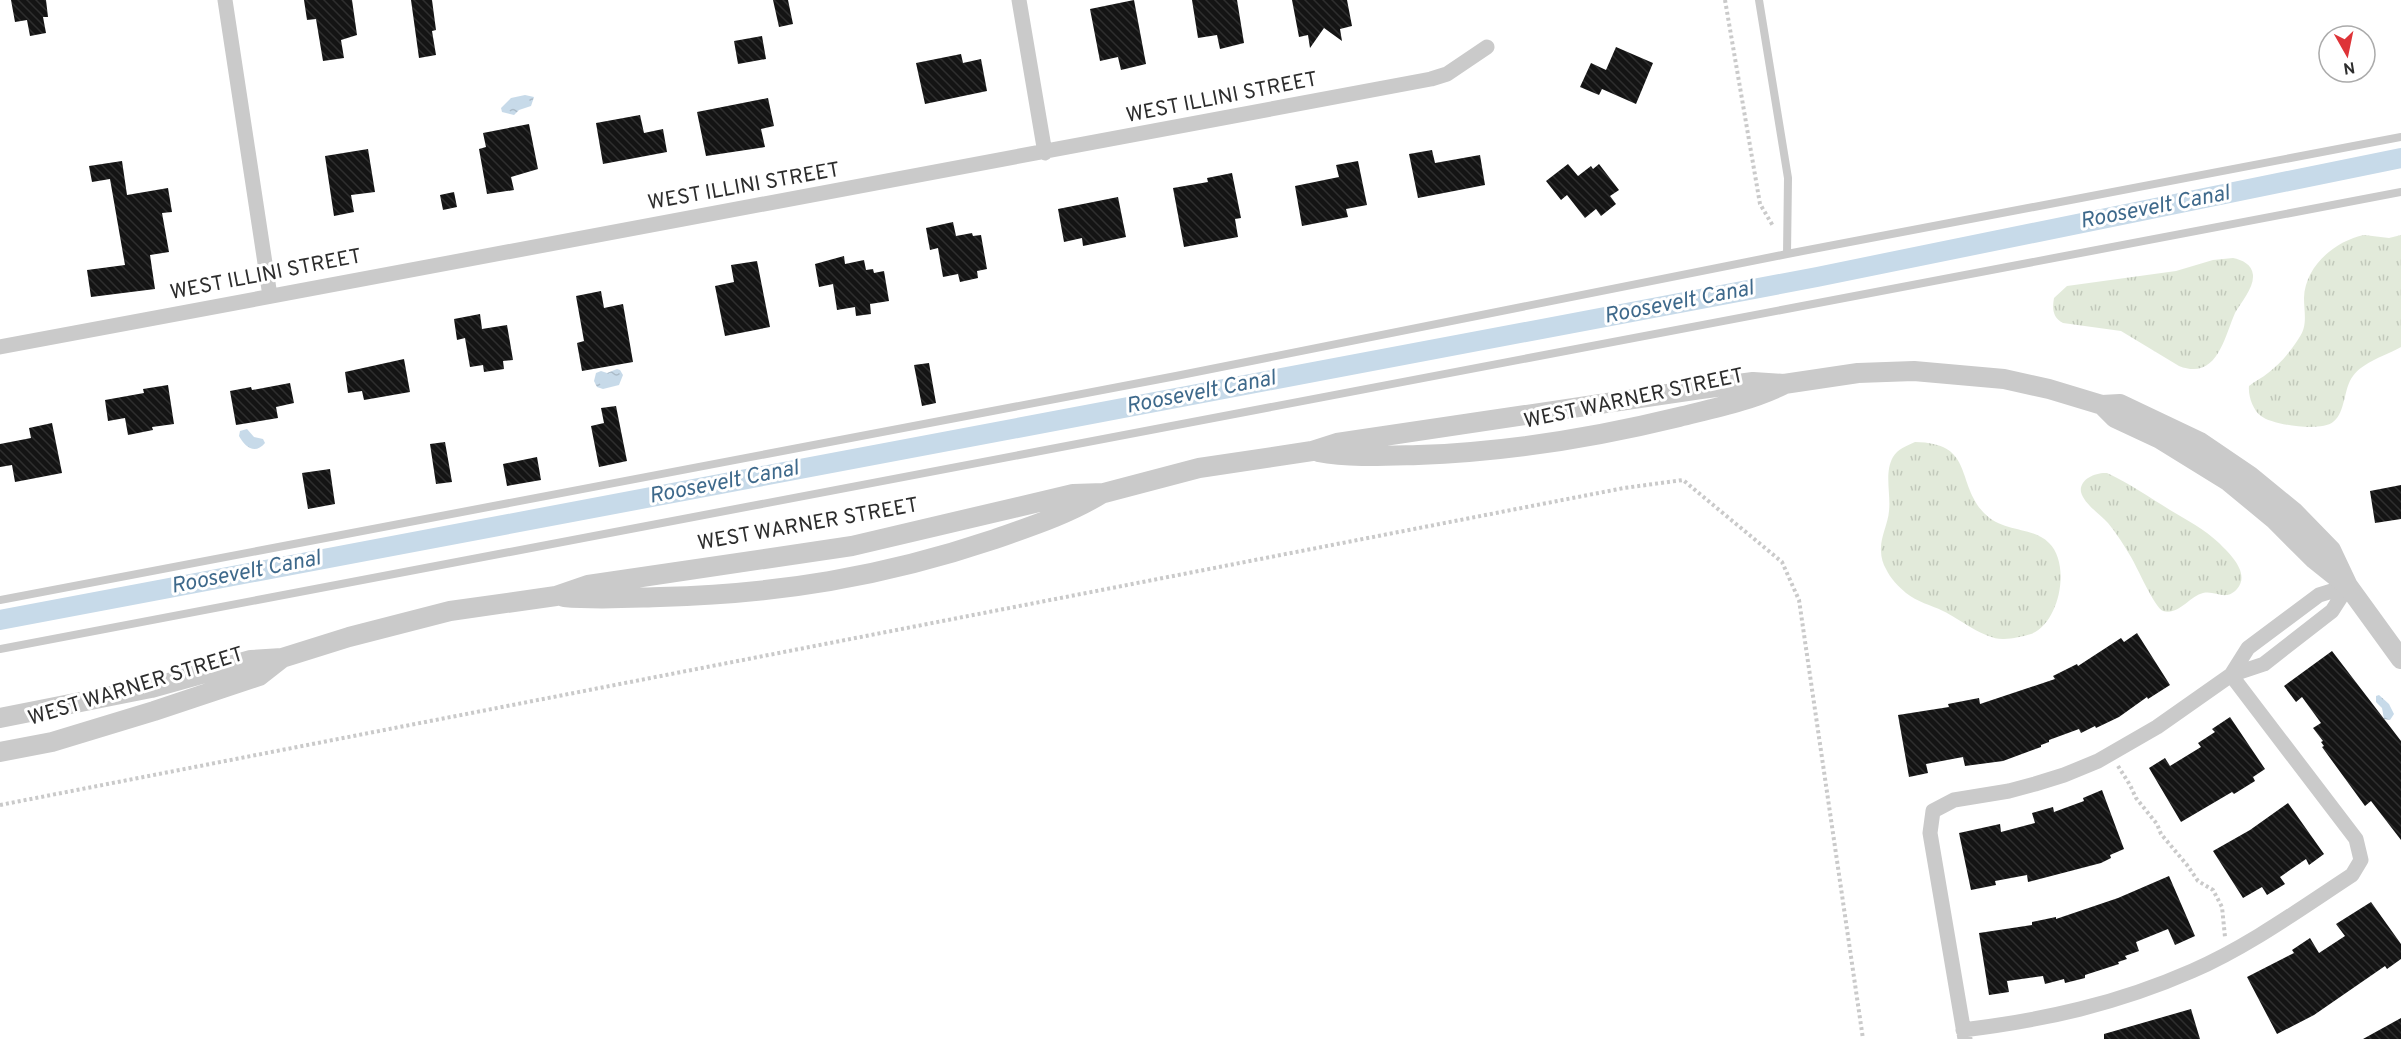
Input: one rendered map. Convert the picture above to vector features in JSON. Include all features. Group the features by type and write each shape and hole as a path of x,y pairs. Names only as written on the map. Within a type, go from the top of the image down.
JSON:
{"street":[{"path":"225,0 270,296"},
{"path":"1019,0 1045,153"},
{"name":"WEST ILLINI STREET","path":"0,346 1045,153 1442,76 1465,64 1487,47"},
{"name":"WEST WARNER STREET","path":"0,718 151,688 251,660 282,658 349,637 450,611 556,596 588,585 852,546 1073,494 1104,493 1199,468 1312,451 1337,444 1701,389 1753,382 1784,384 1858,373 1940,372 2004,379 2049,389 2102,405 2121,404 2200,442 2250,476 2294,512 2331,550 2348,586 2401,659"},
{"name":"WEST WARNER STREET","path":"1312,451 1344,456 1430,455 1555,444 1645,426 1728,405 1760,396 1784,384"},
{"name":"WEST WARNER STREET","path":"556,596 593,600 735,594 786,589 870,575 934,558 1026,528 1078,509 1104,493"},
{"path":"2231,675 2248,648 2319,595 2348,586"},
{"path":"2231,675 2356,840 2361,860 2352,874 2284,919 2193,970 2147,989 2086,1008 1964,1035 1930,833 1933,812 1954,800 2035,784 2098,760 2157,727 2231,675 2264,664 2332,611 2348,586"},
{"name":"WEST WARNER STREET","path":"0,752 51,742 259,676 282,658"}],"lane":[{"path":"1760,0 1788,178 1787,254"},
{"path":"0,600 1188,374 1787,254 2401,137"},
{"path":"0,649 2401,192"}],"path":[{"path":"1725,0 1760,204 1771,220 1787,254"},
{"path":"0,805 1624,488 1683,480 1782,562 1799,600 1863,1039"},
{"path":"2118,765 2136,798 2154,819 2164,838 2198,881 2213,890 2222,907 2222,927 2225,939"}],"green space":[{"path":"2364,235 2389,238 2401,235 2401,347 2357,371 2347,387 2337,418 2327,425 2308,427 2285,424 2261,416 2253,407 2249,386 2281,361 2302,333 2305,324 2304,298 2310,276 2316,266 2333,249"},
{"path":"2233,258 2249,265 2253,280 2217,354 2202,368 2192,369 2179,366 2121,331 2063,323 2054,313 2054,298 2067,286 2176,271 2213,260"},
{"path":"1915,442 1934,444 1947,449 1956,457 1975,501 1984,513 2000,524 2042,538 2056,552 2061,578 2059,592 2049,618 2041,628 2031,634 2014,638 1989,636 1910,596 1890,576 1883,563 1881,551 1889,511 1890,463 1902,448"},
{"path":"2107,473 2195,525 2219,543 2233,558 2240,570 2241,583 2237,589 2228,595 2203,593 2174,611 2163,611 2151,595 2117,535 2089,505 2081,492 2085,480 2093,475"}],"water":[{"path":"525,95 534,97 531,106 519,110 514,115 502,112 501,108 511,98"},
{"path":"617,369 623,375 619,385 603,389 597,387 594,381 596,373 601,371 607,373"},
{"path":"247,429 254,437 263,439 265,443 258,449 247,446 239,436 240,431"},
{"path":"2379,695 2389,704 2394,714 2390,720 2384,719 2382,708 2376,702 2376,696"}],"building":[{"path":"11,0 46,0 48,17 43,17 46,33 30,36 27,20 15,22"},
{"path":"304,0 352,0 357,35 341,40 344,58 323,61 316,19 307,20"},
{"path":"411,0 432,0 436,30 432,31 436,55 419,58"},
{"path":"773,0 788,0 793,24 779,27"},
{"path":"1134,0 1146,64 1121,70 1118,57 1100,61 1090,9"},
{"path":"1192,0 1237,0 1244,43 1220,49 1217,35 1198,38"},
{"path":"1292,0 1347,0 1352,26 1340,29 1342,41 1324,28 1310,48 1308,35 1299,37"},
{"path":"762,36 766,59 738,64 734,41"},
{"path":"1616,47 1653,63 1636,104 1602,89 1599,95 1580,87 1591,63 1606,70"},
{"path":"961,54 963,63 981,59 987,91 925,104 916,63"},
{"path":"768,98 774,126 761,129 765,147 706,156 697,112"},
{"path":"640,115 644,133 663,129 667,152 603,164 596,123"},
{"path":"529,124 538,169 511,177 514,190 487,194 479,149 486,147 483,133"},
{"path":"368,149 375,192 351,195 354,212 334,216 325,156"},
{"path":"1432,150 1435,163 1480,155 1485,185 1418,198 1409,154"},
{"path":"122,161 127,195 168,188 172,212 162,213 169,252 150,255 155,289 91,297 87,270 125,265 110,179 92,182 89,166"},
{"path":"1358,161 1367,205 1346,209 1348,217 1302,226 1295,186 1339,177 1336,165"},
{"path":"1568,164 1578,176 1591,166 1593,169 1599,164 1619,190 1610,196 1616,204 1601,216 1596,209 1585,218 1567,195 1561,200 1546,181"},
{"path":"1232,173 1241,218 1235,219 1238,237 1184,247 1173,188 1208,182 1207,178"},
{"path":"454,192 457,207 443,210 440,195"},
{"path":"1118,197 1126,237 1083,246 1082,238 1064,242 1058,209"},
{"path":"953,222 956,236 972,233 973,236 981,235 987,269 977,271 978,278 960,282 958,274 943,277 938,248 930,250 926,228"},
{"path":"844,256 845,264 864,260 866,270 873,269 874,273 884,271 889,301 870,304 871,314 856,316 855,307 837,310 833,284 819,287 815,264"},
{"path":"757,261 770,327 725,336 715,286 734,282 731,265"},
{"path":"601,291 604,308 623,304 633,362 582,371 577,343 584,341 576,296"},
{"path":"480,314 482,329 507,325 513,360 503,361 504,369 484,372 483,365 470,367 465,338 457,340 454,319"},
{"path":"404,359 410,392 364,400 362,391 348,393 345,372"},
{"path":"929,363 936,403 922,406 914,365"},
{"path":"290,383 294,403 276,407 278,418 236,425 230,391 251,387 252,390"},
{"path":"168,385 174,424 152,427 153,430 128,435 125,418 108,421 105,400 144,393 143,389"},
{"path":"616,406 627,461 599,467 591,426 604,423 601,408"},
{"path":"52,423 62,473 15,482 12,465 0,467 0,444 31,438 29,428"},
{"path":"445,442 452,482 436,484 430,444"},
{"path":"537,457 541,480 507,486 503,464"},
{"path":"330,469 335,504 308,509 302,473"},
{"path":"2401,485 2401,519 2375,523 2370,491"},
{"path":"2137,633 2170,685 2148,699 2147,697 2119,717 2096,728 2095,726 2081,733 2079,729 2049,740 2041,747 2003,761 1965,766 1963,757 1926,764 1928,773 1909,777 1898,715 1949,707 1948,704 1979,698 1980,704 2055,679 2053,676 2077,664 2078,666 2121,638 2124,642"},
{"path":"2332,651 2401,741 2401,840 2371,801 2365,806 2322,747 2324,746 2321,742 2323,741 2313,728 2321,723 2302,697 2296,702 2284,686"},
{"path":"2230,717 2265,769 2253,777 2255,781 2181,822 2149,768 2165,758 2170,766 2201,747 2198,743 2215,732 2212,729"},
{"path":"2102,790 2124,849 2110,855 2111,858 2101,863 2028,882 2027,875 1995,881 1996,885 1971,890 1959,833 2000,824 2001,832 2035,823 2032,813 2053,807 2054,812 2084,801 2083,798"},
{"path":"2288,803 2324,854 2309,865 2306,859 2280,877 2285,884 2267,895 2262,887 2243,898 2213,851 2250,830"},
{"path":"2169,876 2195,936 2175,945 2168,929 2136,942 2139,951 2125,956 2127,959 2118,962 2119,964 2085,975 2085,978 2065,983 2064,979 2045,984 2043,976 2007,981 2009,992 1989,995 1979,933 2032,925 2032,922 2056,917 2056,919 2118,898"},
{"path":"2371,902 2401,944 2401,959 2387,969 2385,966 2314,1015 2277,1034 2247,977 2294,953 2292,950 2310,938 2319,953 2345,936 2336,924"},
{"path":"2191,1009 2200,1039 2104,1039 2104,1034"},
{"path":"2401,1018 2401,1039 2363,1039"}],"waterway":[{"name":"Roosevelt Canal","path":"0,620 1817,277 2401,158"}]}
